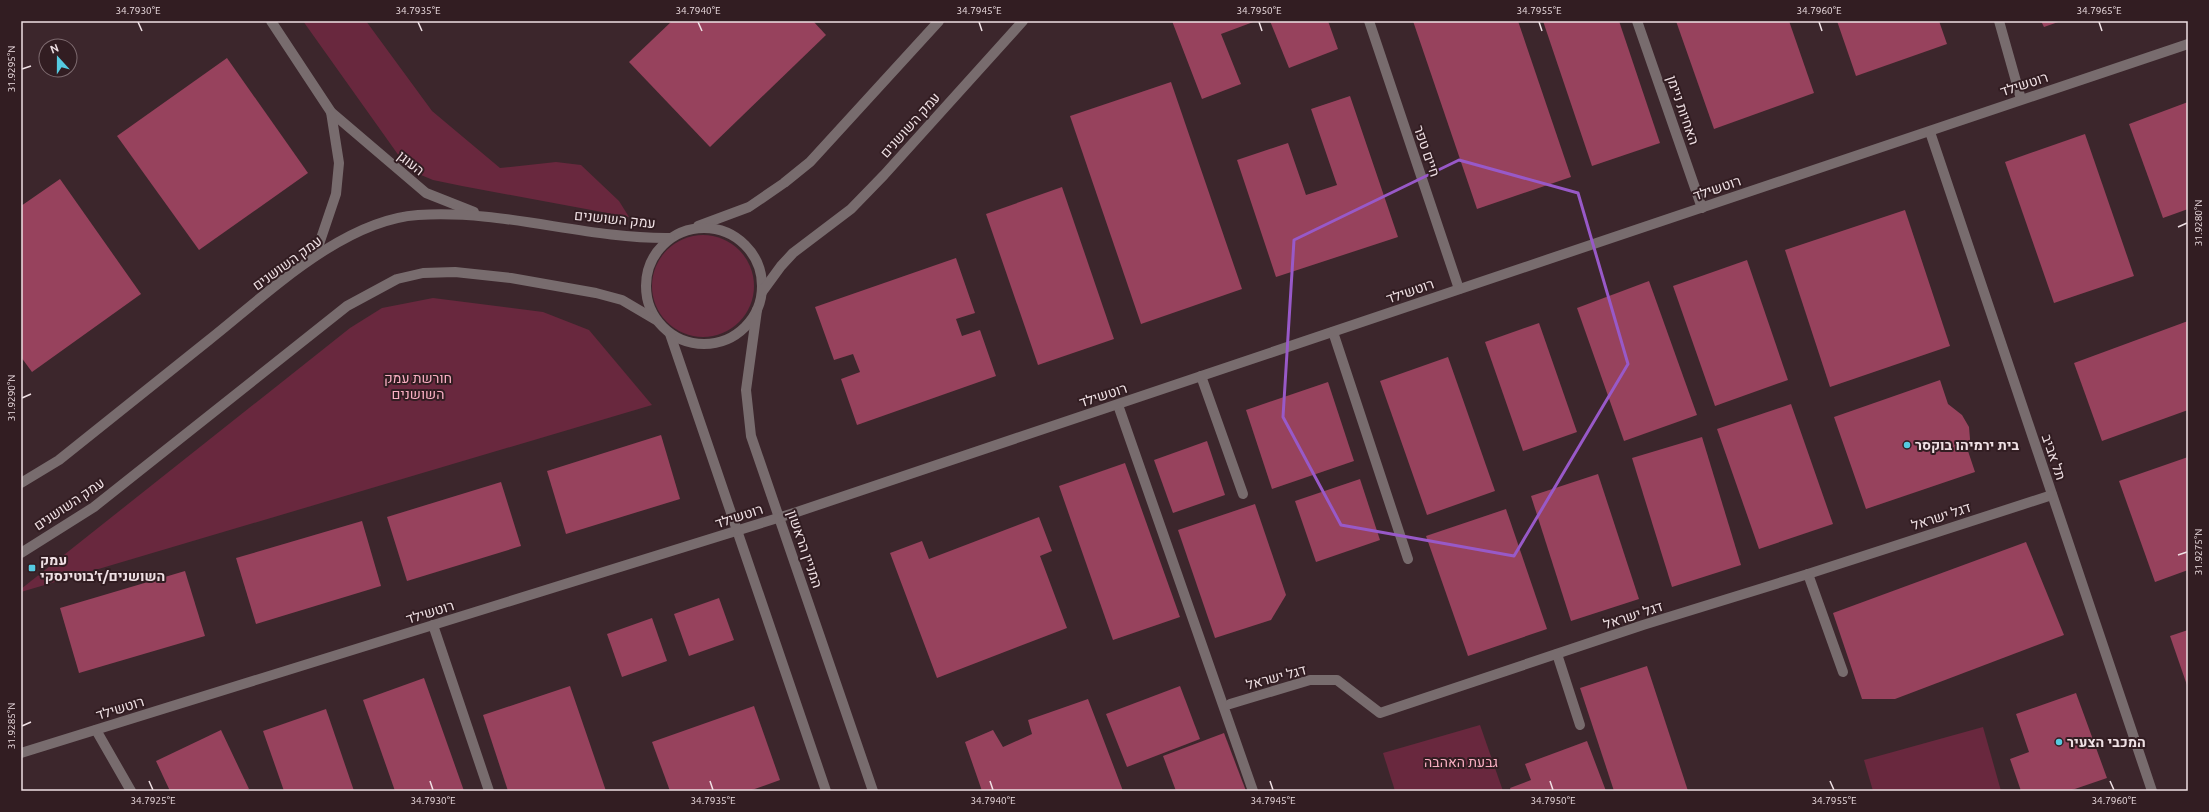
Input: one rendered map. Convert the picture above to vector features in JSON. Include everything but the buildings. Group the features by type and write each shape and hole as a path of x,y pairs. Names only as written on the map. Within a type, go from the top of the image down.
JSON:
{"street":[{"name":"העוגן","path":"271,21 331,112 426,193 485,216"},
{"path":"689,230 709,228 737,239 752,253 760,271 762,292 757,310 745,326 729,338 709,344 689,342 670,334 656,320 647,302 645,282 650,262 670,238 689,230 749,206 784,183 810,162 939,21"},
{"name":"עמק השושנים","path":"762,292 781,266 793,253 851,209 884,175 1023,21"},
{"name":"חיים טפר","path":"1369,21 1459,289"},
{"name":"האחיות ניימן","path":"1637,21 1702,208"},
{"path":"1999,21 2021,99"},
{"name":"רוטשילד","path":"21,753 779,518 1930,132 2021,99 2086,80 2188,44"},
{"name":"העוגן","path":"315,256 336,194 339,164 331,112"},
{"name":"תל אביב","path":"1930,132 2152,791"},
{"name":"עמק השושנים","path":"21,483 59,460 315,256 377,223 416,215 457,214 519,220 604,235 642,239 670,238"},
{"name":"עמק השושנים","path":"21,553 94,507 347,306 396,279 423,273 455,272 511,278 596,293 622,300 656,320"},
{"name":"המניין הראשון","path":"757,310 746,390 751,436 873,791"},
{"path":"1334,332 1408,559"},
{"path":"670,334 826,791"},
{"path":"1201,376 1243,494"},
{"path":"1118,405 1252,791"},
{"name":"דגל ישראל","path":"1230,704 1310,680 1337,680 1380,713 1643,625 1808,574 2052,495"},
{"path":"1808,574 1843,672"},
{"path":"433,626 488,791"},
{"path":"1557,654 1580,725"},
{"path":"96,730 131,791"}],"highlighted area":[{"path":"1459,160 1578,193 1628,364 1514,556 1341,525 1283,417 1294,240"}],"green space":[{"path":"303,21 366,21 432,111 500,168 556,162 581,165 619,201 629,217 433,180 409,170"},
{"path":"703,235 723,239 739,250 750,266 754,286 750,306 739,322 723,333 703,337 683,333 667,322 656,306 652,286 656,266 667,250 683,239"},
{"name":"חורשת עמק השושנים","path":"433,298 543,312 589,330 652,405 21,592 21,589 350,328 382,308"},
{"name":"גבעת האהבה","path":"1480,725 1503,791 1395,791 1383,753"},
{"path":"1983,727 2001,791 1873,791 1864,760"}],"place":[{"name":"בית ירמיהו בוקסר","path":"1907,445"},
{"name":"עמק השושנים/ז׳בוטינסקי","path":"32,568"},
{"name":"המכבי הצעיר","path":"2059,742"}]}
